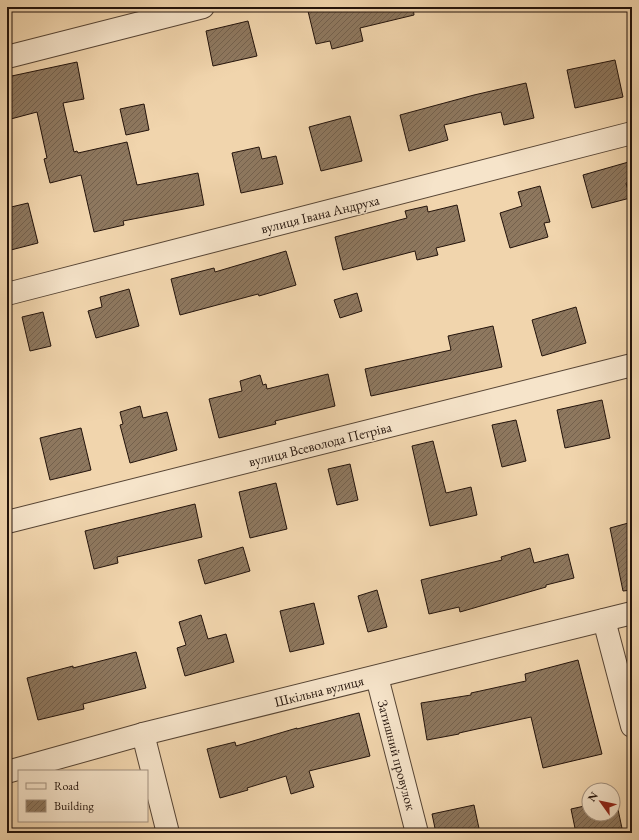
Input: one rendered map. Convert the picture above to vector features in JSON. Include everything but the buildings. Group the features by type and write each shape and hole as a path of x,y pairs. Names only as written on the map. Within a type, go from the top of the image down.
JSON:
{"street":[{"path":"7,57 203,7"},
{"name":"вулиця Івана Андруха","path":"7,294 632,134"},
{"name":"вулиця Всеволода Петріва","path":"7,522 632,366"},
{"name":"Шкільна вулиця","path":"7,772 143,734 632,613"},
{"path":"604,620 632,726"},
{"name":"Затишний провулок","path":"377,677 417,833"},
{"path":"143,734 168,833"}]}
